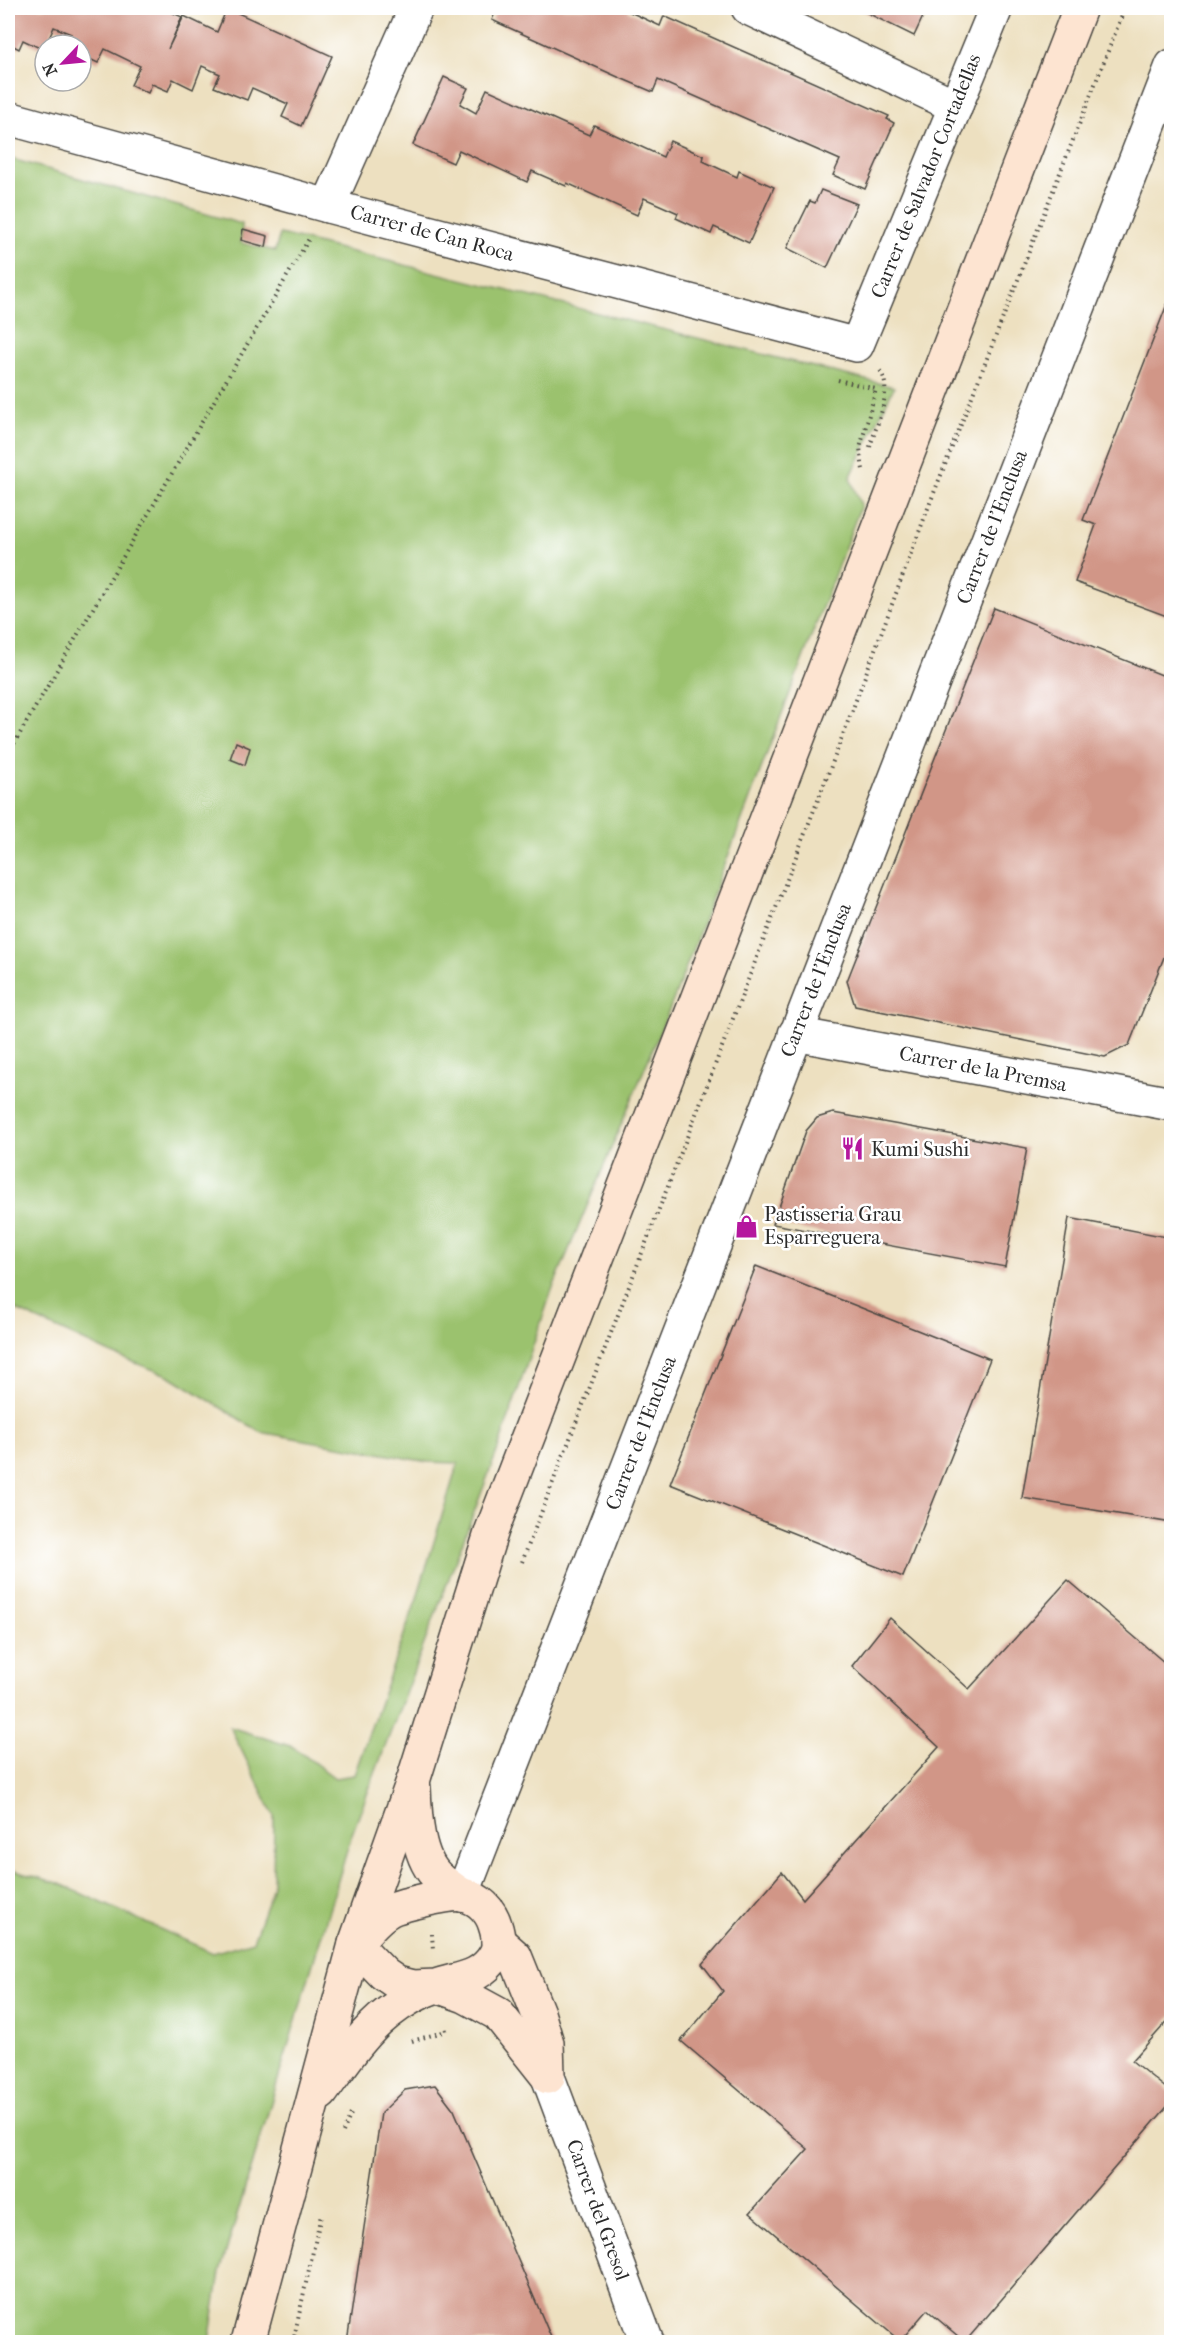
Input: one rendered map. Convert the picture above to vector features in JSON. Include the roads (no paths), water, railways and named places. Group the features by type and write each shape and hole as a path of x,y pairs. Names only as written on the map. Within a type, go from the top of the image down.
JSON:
{"street":[{"path":"328,206 416,8"},
{"path":"747,8 956,106"},
{"name":"Carrer de Salvador Cortadellas","path":"857,345 996,8"},
{"path":"248,2343 310,2107 356,1944 414,1778 492,1530 1080,8"},
{"name":"Carrer de l'Enclusa","path":"462,1895 1172,66"},
{"name":"Carrer de Can Roca","path":"8,118 328,206 857,345"},
{"name":"Carrer de la Premsa","path":"795,1034 1169,1097"},
{"path":"356,1944 384,1974 397,1983 412,1987 437,1986 469,1978 481,1970 496,1953 498,1941 492,1916 480,1902 462,1895 437,1877 427,1860 416,1818 414,1778"},
{"path":"356,1944 387,1912 396,1907 462,1895"},
{"path":"498,1941 515,1956 538,2013 547,2043 548,2077"},
{"path":"310,2107 355,2048 387,2013 437,1986 465,1996 498,2014 548,2077"},
{"name":"Carrer del Gresol","path":"548,2077 647,2343"}],"place":[{"name":"Kumi Sushi","path":"853,1149"},
{"name":"Pastisseria Grau Esparreguera","path":"746,1226"}]}
